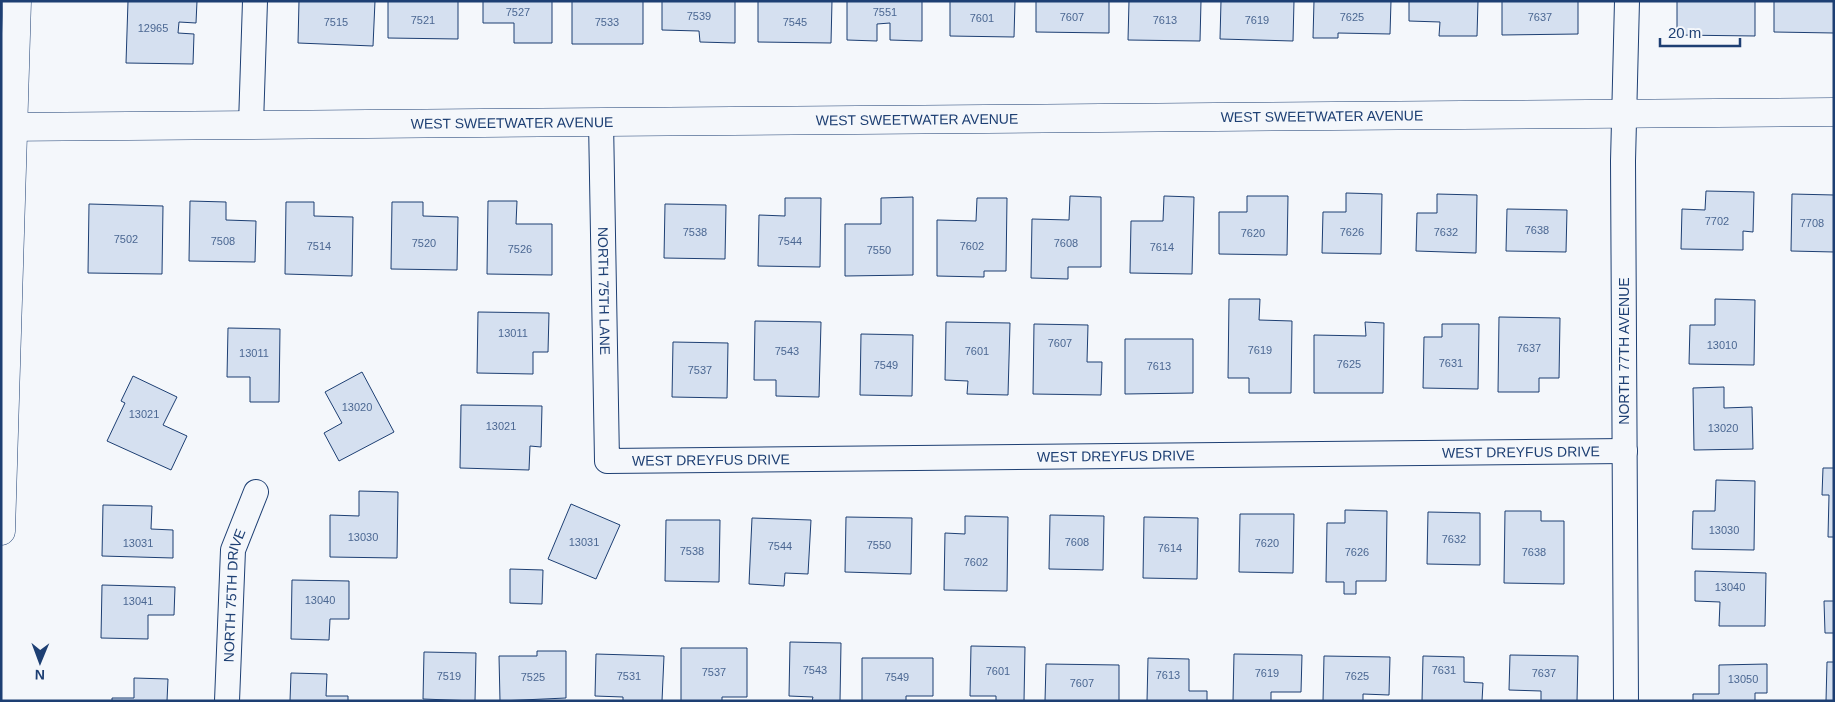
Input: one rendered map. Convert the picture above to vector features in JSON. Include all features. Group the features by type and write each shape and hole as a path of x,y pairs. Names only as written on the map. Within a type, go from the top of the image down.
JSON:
{"street":[{"path":"1,531 7,127 17,1"},
{"path":"251,124 255,1"},
{"name":"NORTH 77TH AVENUE","path":"1626,701 1624,115 1627,1"},
{"name":"WEST SWEETWATER AVENUE","path":"7,127 1834,112"},
{"name":"NORTH 75TH LANE","path":"601,121 607,461"},
{"name":"WEST DREYFUS DRIVE","path":"607,461 1625,451"},
{"name":"NORTH 75TH DRIVE","path":"227,701 233,550 256,492"}],"building":[{"path":"128,1 197,1 196,23 179,22 178,33 194,34 193,64 126,63"},
{"path":"299,1 375,1 373,46 298,43"},
{"path":"388,1 458,1 458,39 388,38"},
{"path":"483,1 552,1 552,43 514,43 514,23 483,23"},
{"path":"572,1 643,1 643,44 572,44"},
{"path":"662,1 735,1 735,43 700,42 699,31 662,30"},
{"path":"758,1 832,1 831,43 758,42"},
{"path":"847,1 922,1 922,41 890,40 890,23 877,24 877,41 847,40"},
{"path":"950,1 1015,1 1014,37 950,36"},
{"path":"1036,1 1109,1 1109,33 1036,32"},
{"path":"1129,1 1201,1 1200,41 1128,40"},
{"path":"1221,1 1294,1 1293,41 1220,39"},
{"path":"1314,1 1391,1 1390,34 1338,33 1338,38 1313,38"},
{"path":"1409,1 1478,1 1477,36 1439,36 1440,22 1409,21"},
{"path":"1502,1 1578,1 1578,34 1502,35"},
{"path":"1677,1 1755,1 1755,36 1677,35"},
{"path":"1774,1 1834,1 1834,33 1774,32"},
{"path":"1706,191 1754,192 1753,232 1743,231 1743,250 1681,249 1682,209 1705,210"},
{"path":"1346,193 1382,194 1381,254 1322,253 1323,212 1346,212"},
{"path":"1437,194 1477,195 1476,253 1416,251 1417,213 1437,213"},
{"path":"1792,194 1834,195 1834,252 1791,251"},
{"path":"1070,196 1101,197 1101,267 1068,267 1068,279 1031,278 1032,219 1069,220"},
{"path":"1164,196 1194,197 1192,274 1130,273 1131,221 1163,221"},
{"path":"1247,196 1288,196 1287,255 1219,254 1219,212 1247,212"},
{"path":"913,197 913,275 845,276 845,224 881,224 881,198"},
{"path":"785,198 821,198 820,267 758,266 759,215 785,216"},
{"path":"977,198 1007,198 1006,271 984,271 984,277 937,276 937,220 976,221"},
{"path":"190,201 226,202 226,220 256,221 255,262 189,261"},
{"path":"488,201 517,201 516,224 552,224 552,275 487,274"},
{"path":"286,202 314,202 314,216 353,217 352,276 285,274"},
{"path":"392,202 423,202 423,216 458,217 457,270 391,269"},
{"path":"89,204 163,206 162,274 88,273"},
{"path":"665,204 726,205 725,259 664,258"},
{"path":"1507,209 1567,210 1566,252 1506,251"},
{"path":"1229,299 1260,299 1259,320 1292,321 1291,393 1249,393 1249,378 1228,378"},
{"path":"1715,299 1755,300 1754,365 1689,364 1690,325 1715,325"},
{"path":"478,312 549,313 548,352 533,352 533,374 477,373"},
{"path":"1499,317 1560,318 1559,378 1539,378 1539,392 1498,392"},
{"path":"755,321 821,322 819,397 776,396 776,380 754,380"},
{"path":"946,322 1010,323 1008,395 967,394 968,381 945,380"},
{"path":"1365,322 1384,323 1383,393 1314,393 1314,335 1366,336"},
{"path":"1034,324 1088,325 1087,362 1102,362 1101,395 1033,394"},
{"path":"1442,324 1479,324 1478,389 1423,388 1424,337 1442,337"},
{"path":"228,328 280,329 279,402 250,402 250,377 227,377"},
{"path":"861,334 913,335 912,396 860,395"},
{"path":"1125,339 1193,339 1193,393 1125,394"},
{"path":"673,342 728,343 727,398 672,397"},
{"path":"362,372 394,432 339,461 324,433 342,423 325,392"},
{"path":"133,376 177,397 163,425 187,436 171,470 107,441 125,403 121,401"},
{"path":"1724,387 1724,408 1752,407 1753,449 1694,450 1693,388"},
{"path":"461,405 542,406 541,447 530,446 529,470 460,468"},
{"path":"1823,468 1834,468 1834,537 1828,537 1829,495 1822,495"},
{"path":"1716,480 1755,481 1754,550 1692,549 1693,511 1715,511"},
{"path":"359,491 398,492 397,558 330,557 330,515 359,516"},
{"path":"571,504 620,525 596,579 548,559"},
{"path":"103,505 152,506 151,529 173,530 173,558 102,556"},
{"path":"1345,510 1387,511 1386,581 1356,581 1356,594 1344,594 1344,582 1326,582 1327,523 1345,523"},
{"path":"1505,511 1541,511 1541,521 1564,521 1564,584 1504,583"},
{"path":"1428,512 1480,513 1480,565 1427,564"},
{"path":"1240,514 1294,514 1293,573 1239,572"},
{"path":"1050,515 1104,516 1103,570 1049,569"},
{"path":"965,516 1008,517 1007,591 944,590 945,533 965,534"},
{"path":"846,517 912,518 911,574 845,572"},
{"path":"1144,517 1198,518 1197,579 1143,578"},
{"path":"752,518 811,520 808,574 785,573 784,586 749,584"},
{"path":"666,520 720,520 719,582 665,581"},
{"path":"510,569 543,570 542,604 510,603"},
{"path":"1695,571 1766,573 1765,626 1719,626 1720,602 1695,601"},
{"path":"292,580 349,581 349,619 330,619 329,640 291,639"},
{"path":"102,585 175,587 174,615 148,615 148,639 101,638"},
{"path":"1824,601 1834,601 1834,633 1825,633"},
{"path":"790,642 841,643 840,701 812,701 813,697 789,696"},
{"path":"971,646 1025,647 1024,701 996,701 996,696 970,696"},
{"path":"681,648 747,648 747,697 722,697 722,701 681,701"},
{"path":"537,651 566,651 566,698 500,701 499,656 537,656"},
{"path":"424,652 476,653 475,701 423,699"},
{"path":"596,654 664,656 662,701 623,701 623,697 595,696"},
{"path":"1234,654 1302,655 1301,692 1271,692 1271,701 1233,701"},
{"path":"1510,655 1578,656 1577,701 1541,701 1541,691 1509,690"},
{"path":"1324,656 1390,657 1389,695 1363,694 1363,701 1323,701"},
{"path":"1423,656 1464,657 1464,682 1483,683 1482,701 1422,701"},
{"path":"862,658 933,658 933,696 906,696 906,701 862,701"},
{"path":"1148,658 1189,659 1189,691 1207,691 1207,701 1147,701"},
{"path":"1827,662 1834,662 1834,701 1826,701"},
{"path":"1046,664 1119,665 1119,701 1045,701"},
{"path":"1767,664 1767,693 1755,693 1755,701 1693,701 1693,694 1719,694 1719,665"},
{"path":"291,673 327,674 326,696 348,696 348,701 290,701"},
{"path":"134,678 168,679 167,701 112,701 112,698 134,698"}]}
